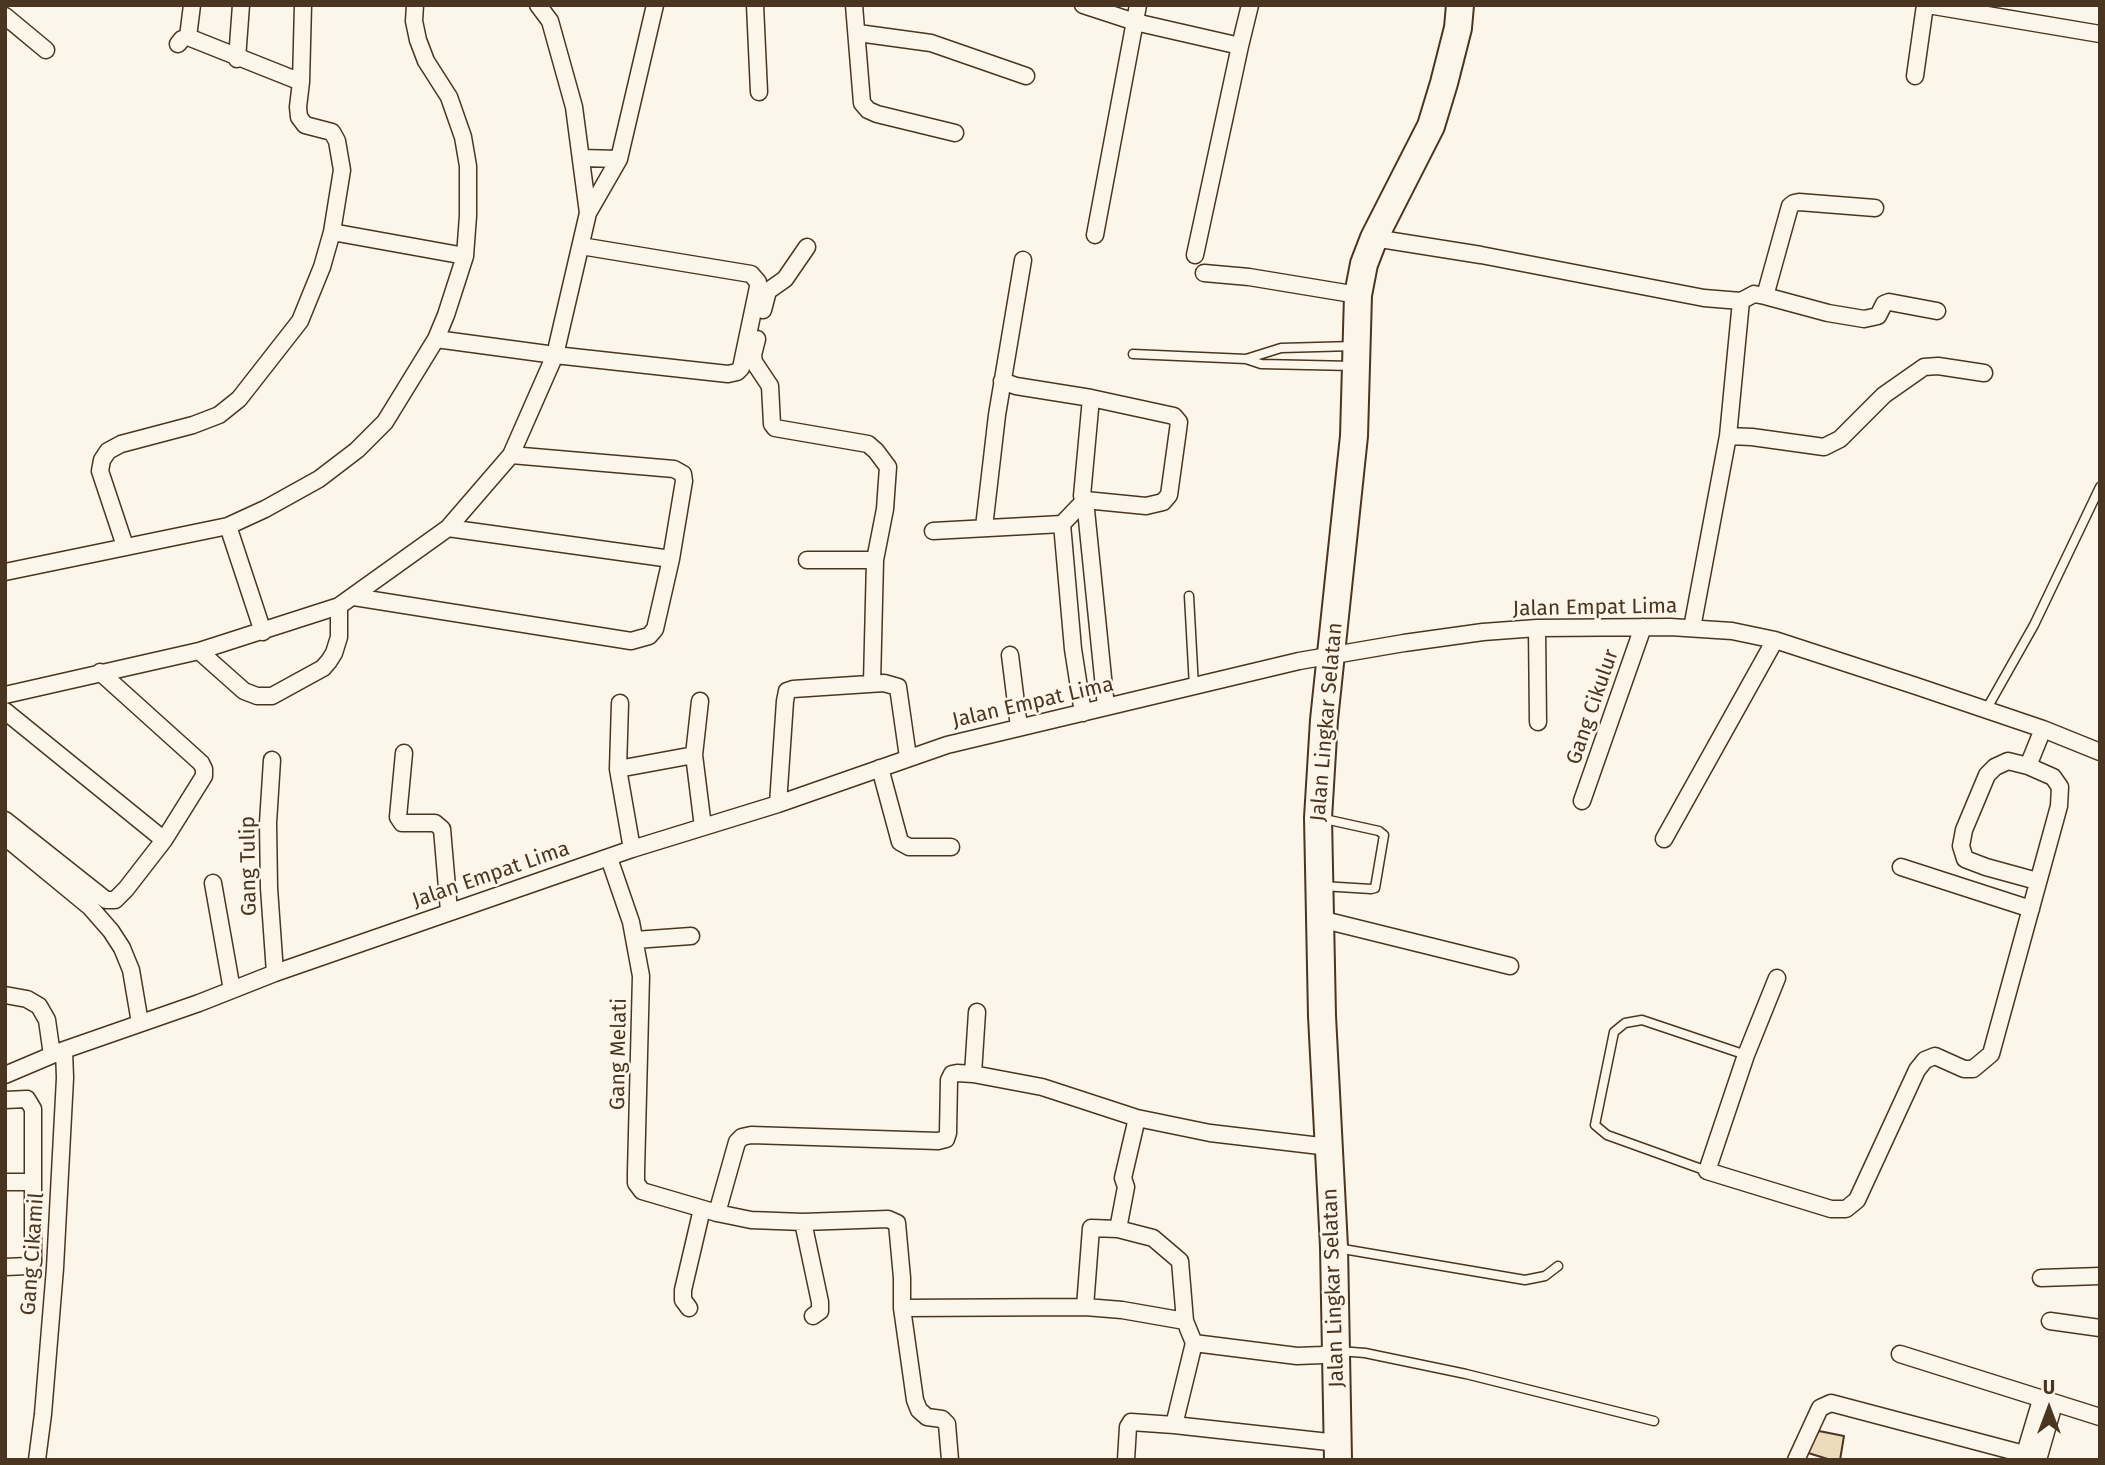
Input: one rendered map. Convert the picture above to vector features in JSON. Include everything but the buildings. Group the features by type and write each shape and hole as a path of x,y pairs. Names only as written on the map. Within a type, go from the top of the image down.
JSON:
{"highway":[{"name":"Jalan Lingkar Selatan","path":"1338,1451 1334,1247 1318,885 1318,818 1324,720 1354,436 1358,295 1364,264 1374,238 1431,126 1455,40 1460,5"}],"street":[{"path":"192,5 183,41 301,82"},
{"path":"237,59 241,5"},
{"path":"125,546 100,471 102,460 108,451 121,444 219,415 239,399 300,321 322,267 332,232 342,170 337,141 332,132 305,125 299,117 303,5"},
{"path":"5,572 228,526 265,509 319,478 357,450 385,422 436,339 465,256 468,166 463,137 449,97 426,61 418,40 414,21 415,5"},
{"path":"538,5 551,13 574,107 588,214"},
{"path":"5,695 199,651 339,606 448,528 511,455 555,355 588,214 619,159 655,5"},
{"path":"755,5 758,92"},
{"path":"854,5 862,103 877,114 955,133"},
{"path":"1083,5 1135,22 1240,46"},
{"path":"1095,235 1138,5"},
{"path":"1195,255 1250,5"},
{"path":"1915,76 1927,5 2100,34"},
{"path":"5,16 46,50"},
{"path":"858,33 932,43 1026,76"},
{"path":"582,158 619,159"},
{"path":"1765,296 1790,206 1794,203 1875,208"},
{"path":"332,232 465,256"},
{"path":"1374,238 1481,254 1704,298 1741,301 1754,294 1828,313 1864,319 1878,316 1884,304 1889,302 1937,311"},
{"path":"436,339 555,355 732,374 737,372 741,365 758,287 758,282 751,274 581,246"},
{"path":"807,247 785,279 768,291 753,355 754,362 770,386 772,421 775,428 868,444 888,467 885,509 875,559 872,683"},
{"path":"984,527 1002,381 1023,260"},
{"path":"1204,273 1249,277 1358,295"},
{"path":"1692,628 1728,436 1741,301"},
{"path":"1728,436 1824,447 1840,439 1884,395 1924,367 1938,366 1983,373"},
{"path":"1002,381 1016,386 1167,413 1179,422 1169,495 1163,502 1146,506 1085,500"},
{"path":"1091,398 1082,487 1106,707"},
{"path":"354,597 631,641 649,636 655,629 671,559 683,474 674,469 511,455"},
{"path":"933,531 1062,524 1085,500"},
{"path":"1062,524 1073,649 1083,713"},
{"path":"228,526 263,632"},
{"path":"448,528 671,559"},
{"path":"807,560 875,559"},
{"path":"199,651 244,691 257,696 272,696 323,668 329,661 339,637 339,606"},
{"name":"Jalan Empat Lima","path":"5,1075 58,1052 233,990 275,972 632,849 778,804 908,757 1019,727 1299,661 1404,643 1536,628 1643,627 1732,631 1775,640 2043,729 2100,752"},
{"name":"Gang Cikulur","path":"1582,801 1643,627"},
{"path":"1536,628 1538,722"},
{"path":"1664,839 1775,640"},
{"path":"1010,655 1019,727"},
{"path":"5,820 106,900 115,900 127,889 164,840 204,776 204,769 201,763 100,672"},
{"path":"778,804 788,691 891,683 898,687 908,757"},
{"path":"700,701 694,755 703,827"},
{"path":"620,703 618,769 632,849"},
{"path":"5,711 164,840"},
{"path":"2028,766 2043,729"},
{"path":"404,753 398,817 402,824 435,823 443,829 449,911"},
{"path":"618,769 694,755"},
{"name":"Gang Tulip","path":"272,760 268,823 275,972"},
{"path":"1777,978 1746,1055 1707,1171 1831,1209 1846,1209 1857,1200 1917,1070 1925,1060 1935,1056 1964,1069 1973,1069 1991,1054 2059,806 2060,787 2053,777 2008,761 1995,767 1987,775 1964,830 1961,846 1965,859 2037,881"},
{"path":"880,768 900,842 909,847 951,847"},
{"path":"5,837 90,906 111,931 131,970 140,1023"},
{"name":"Gang Melati","path":"609,858 635,940 642,998 636,1183 642,1191 710,1211"},
{"path":"1901,867 2031,909"},
{"path":"213,883 233,990"},
{"path":"1320,919 1510,966"},
{"path":"635,940 691,936"},
{"name":"Gang Cikamil","path":"5,995 27,999 39,1006 47,1020 65,1078 55,1268 37,1460"},
{"path":"973,1073 977,1012"},
{"path":"689,1308 683,1300 683,1290 710,1211 737,1142 742,1137 946,1139 949,1080 952,1074 973,1073 1042,1087 1137,1118 1210,1133 1329,1147"},
{"path":"5,1100 27,1099 33,1108 33,1262 28,1266 5,1267"},
{"path":"1118,1229 1126,1187 1123,1178 1137,1118"},
{"path":"5,1182 32,1182"},
{"path":"710,1211 751,1220 803,1222 888,1219 897,1223 902,1308 915,1400 919,1410 927,1417 942,1419 947,1424 950,1460"},
{"path":"803,1222 820,1301 820,1311 813,1316"},
{"path":"1085,1307 1091,1228 1118,1229 1153,1238 1180,1261 1185,1321 1194,1343 1174,1425"},
{"path":"2041,1278 2100,1276"},
{"path":"902,1308 1085,1307 1122,1310 1185,1321"},
{"path":"2050,1321 2100,1328"},
{"path":"1194,1343 1297,1356 1323,1355 1336,1351"},
{"path":"1900,1354 2100,1417"},
{"path":"1796,1460 1820,1408 1831,1403 2028,1458 2047,1402"},
{"path":"1126,1460 1128,1427 1131,1422 1139,1420 1338,1451"}],"lane":[{"path":"1246,359 1280,348 1355,356"},
{"path":"1133,354 1246,359 1261,364 1355,356"},
{"path":"1986,710 2034,625 2100,487"},
{"path":"1189,596 1194,687"},
{"path":"1318,818 1379,831 1384,835 1375,888 1334,888 1318,885"},
{"path":"1707,1171 1607,1135 1595,1125 1615,1032 1625,1023 1642,1020 1746,1055"},
{"path":"1334,1247 1525,1280 1545,1276 1558,1266"},
{"path":"1336,1351 1365,1353 1466,1374 1654,1420"}]}
